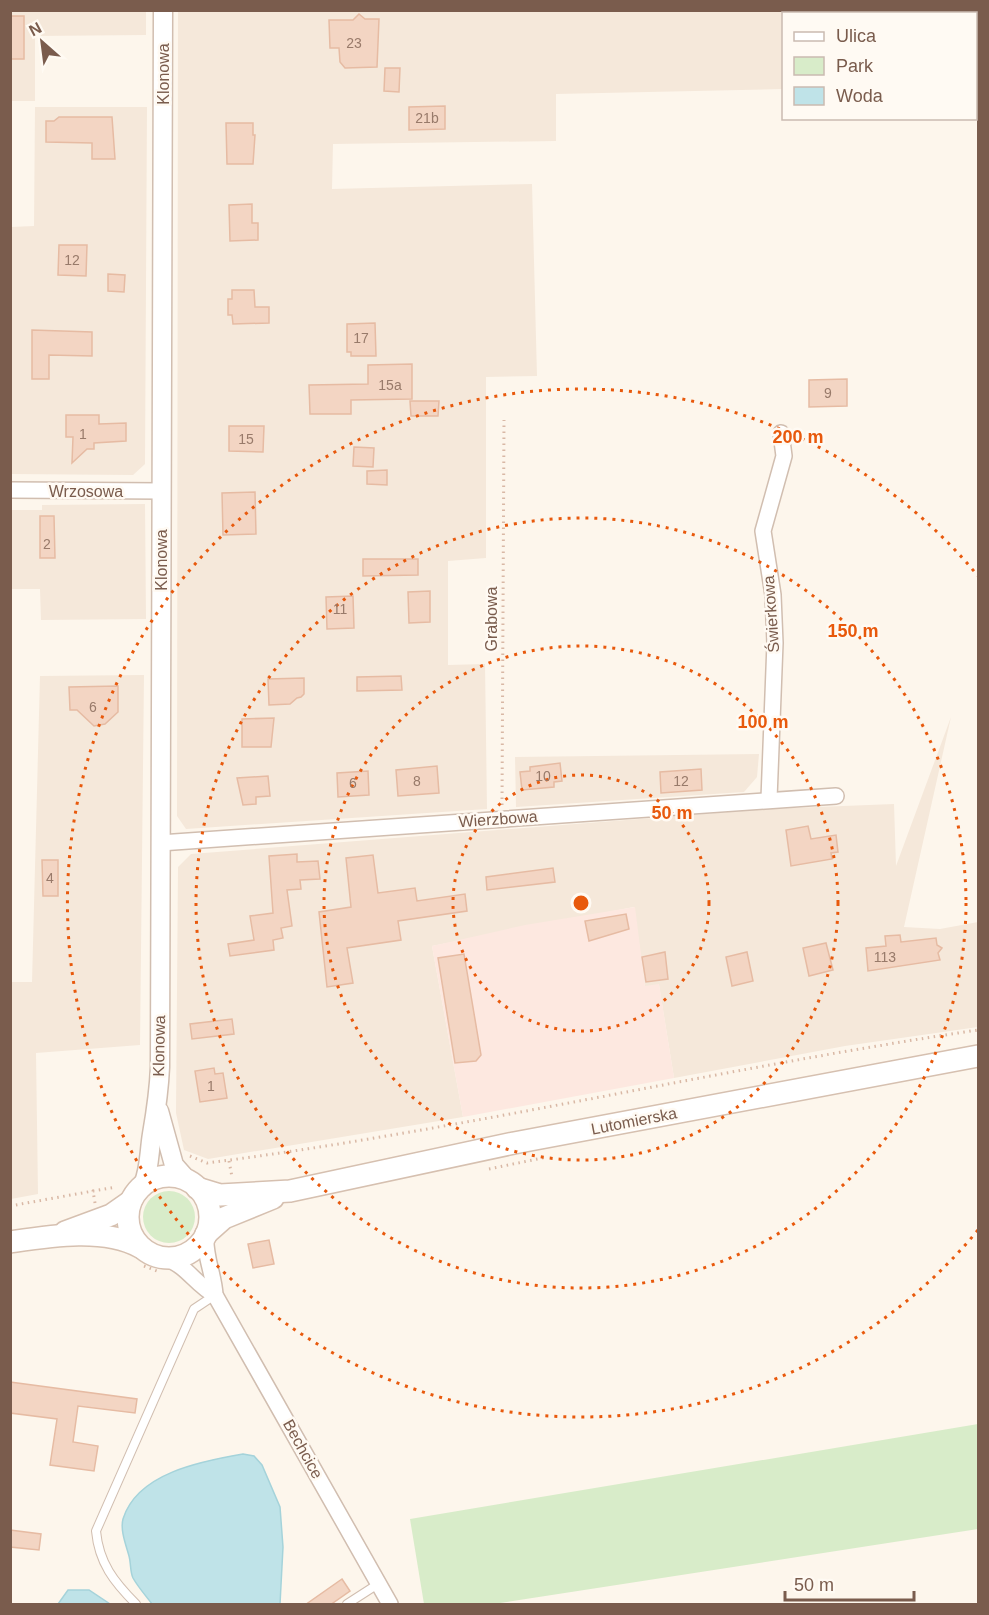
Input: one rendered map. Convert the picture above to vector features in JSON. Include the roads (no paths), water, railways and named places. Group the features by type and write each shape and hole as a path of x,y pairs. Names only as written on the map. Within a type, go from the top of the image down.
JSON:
{"main road":[{"name":"Lutomierska","path":"193,1185 219,1195 290,1191 514,1143 978,1056"},
{"path":"10,1242 56,1235 111,1215 131,1191 151,1180 170,1176 193,1185 208,1204 210,1214 206,1234 201,1242 186,1255 166,1265 148,1253 141,1257"},
{"path":"131,1191 127,1221 141,1257"},
{"name":"Lutomierska","path":"206,1234 224,1218 290,1191"},
{"path":"56,1235 119,1238 141,1257"}],"street":[{"name":"Klonowa","path":"131,1191 150,1165 152,1135 158,1110 164,10"},
{"name":"Świerkowa","path":"769,799 775,644 772,595 763,531 784,456 781,433"},
{"name":"Wrzosowa","path":"10,490 162,491"},
{"name":"Wierzbowa","path":"160,843 836,796"},
{"name":"Klonowa","path":"158,1110 174,1165 193,1185"},
{"name":"Bechcice","path":"206,1234 206,1255 214,1281 215,1295 390,1605"},
{"name":"Bechcice","path":"166,1265 178,1263 203,1289 215,1295"}],"lane":[{"path":"136,1605 114,1581 104,1565 96,1531 194,1309 215,1295"},
{"path":"346,1605 378,1584"}],"water":[{"path":"243,1454 254,1456 262,1465 280,1507 283,1547 280,1604 152,1604 131,1573 122,1528 130,1503 142,1490 173,1472"},
{"path":"68,1590 89,1590 110,1604 58,1604"}]}
